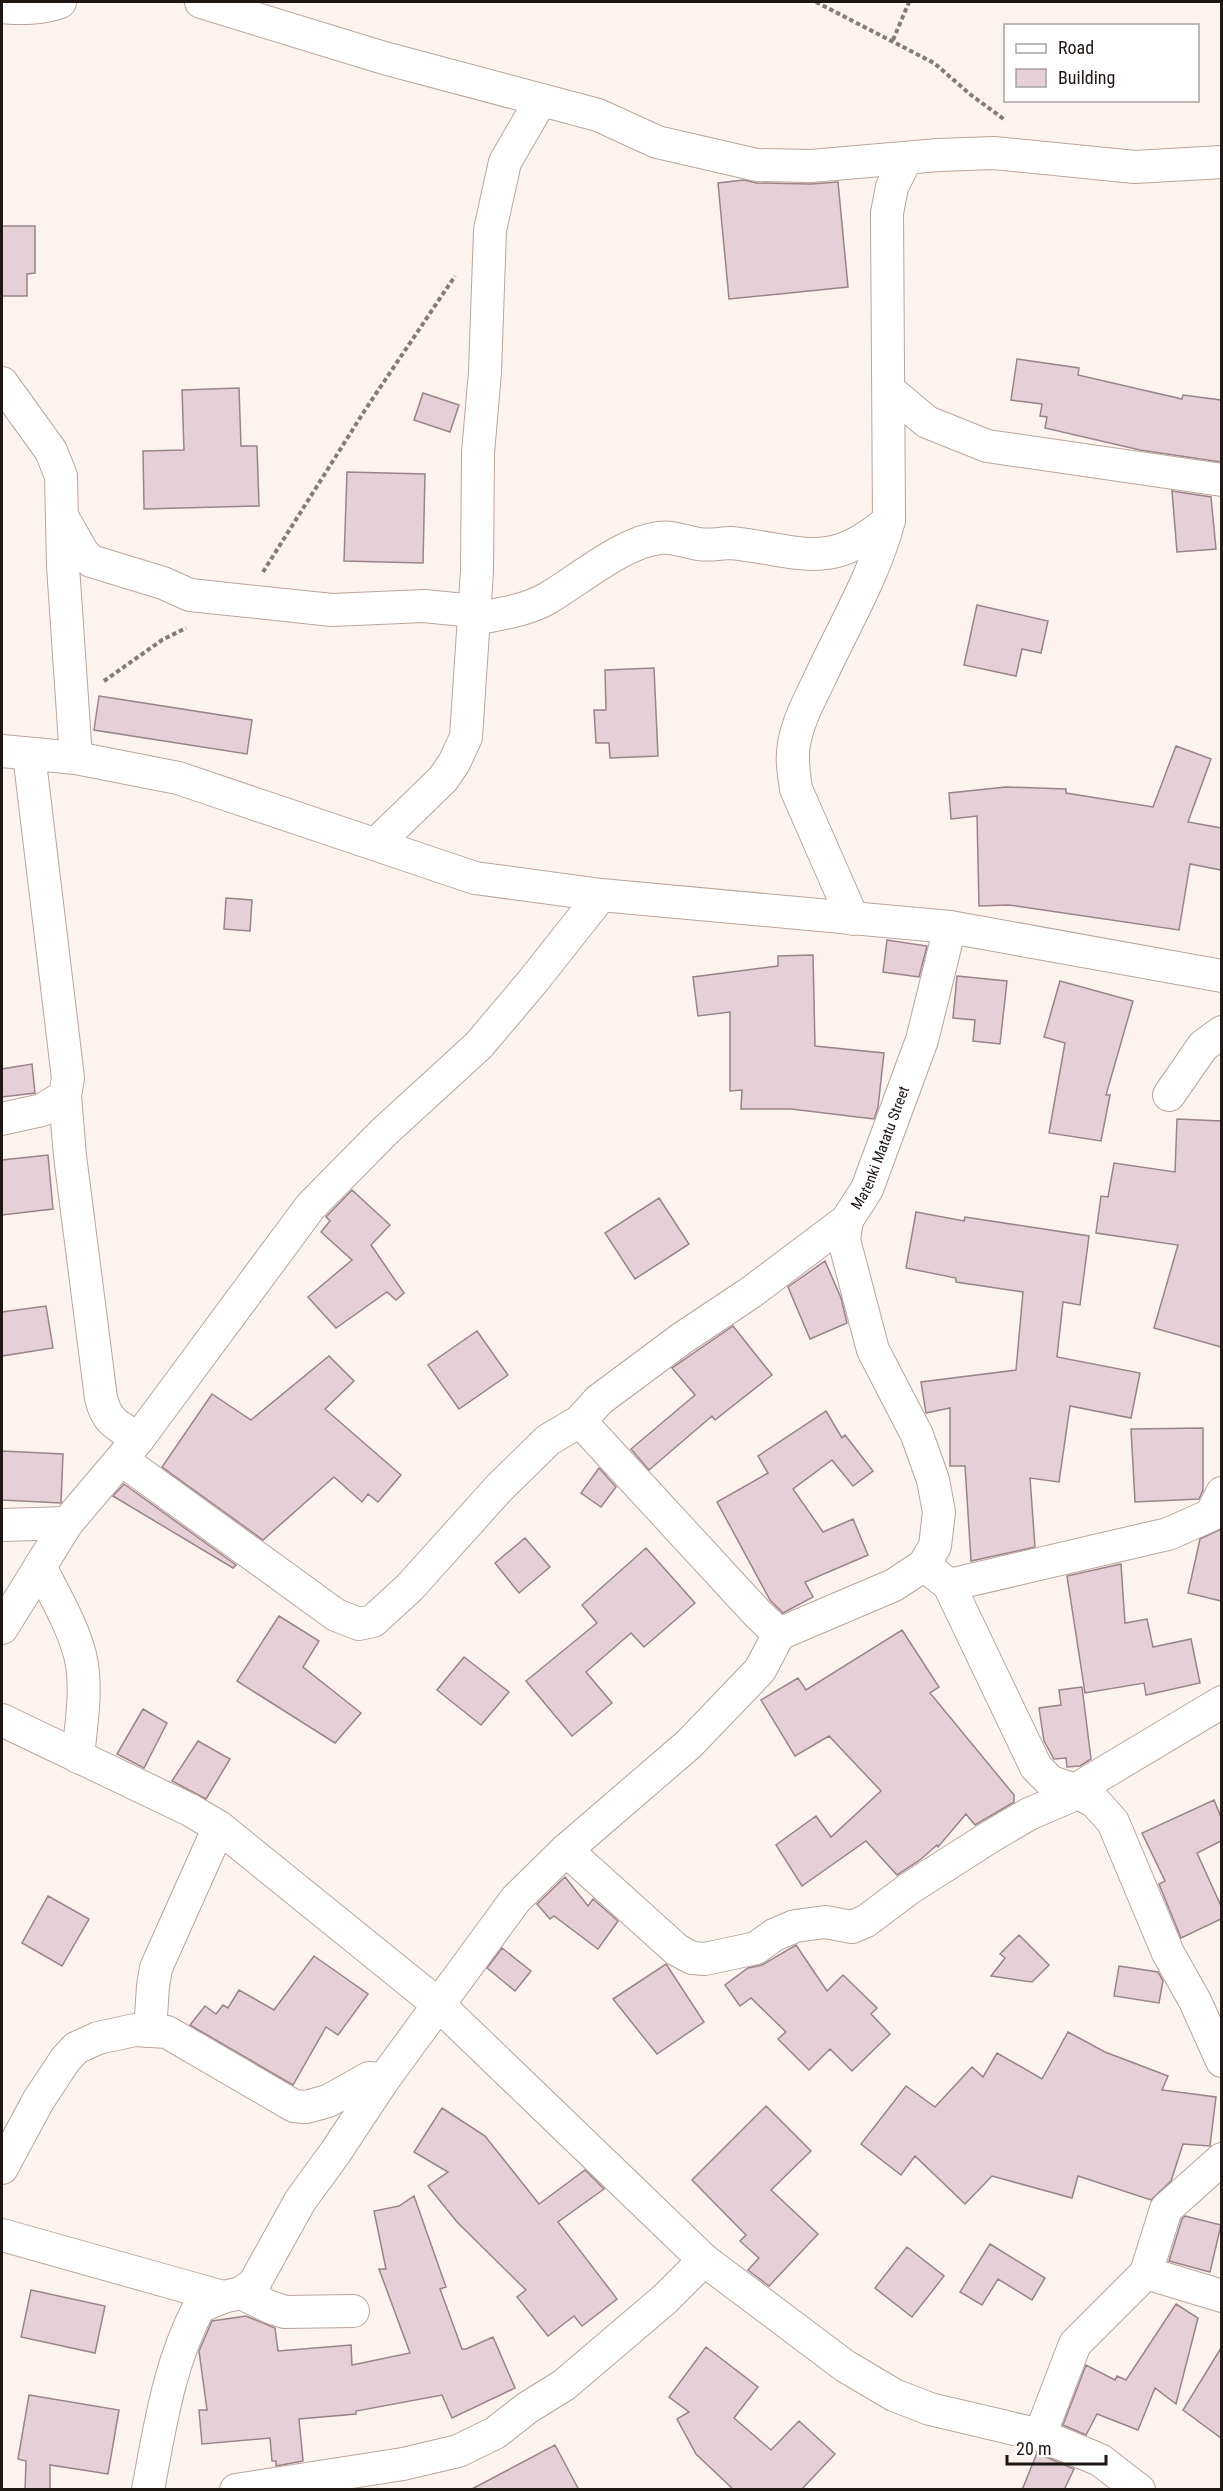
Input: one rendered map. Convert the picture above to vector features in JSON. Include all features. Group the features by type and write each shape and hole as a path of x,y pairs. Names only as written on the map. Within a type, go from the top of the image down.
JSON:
{"street":[{"path":"2,7 42,8 60,2"},
{"path":"201,2 384,58 598,115 657,142 757,165 811,166 938,155 994,153 1135,167 1221,162"},
{"path":"376,844 443,779 454,763 466,737 474,615 478,453 490,230 505,162 541,100"},
{"path":"853,919 796,789 792,767 794,745 801,720 885,536 889,520 887,213 892,187 906,159"},
{"path":"2,383 51,451 61,476 63,566 76,758"},
{"path":"889,390 927,422 987,446 1221,480"},
{"path":"63,518 84,553 92,561 163,583 190,595 332,610 424,606 474,615 525,608 546,599 639,543 659,538 673,538 702,545 729,543 802,555 835,552 856,544 873,534 889,520"},
{"path":"847,1221 608,1393 580,1422 548,1440 500,1488 410,1587 373,1621 359,1624 336,1615 131,1449 104,1410 70,1156 65,1096 68,1078 15,752 76,758 178,778 475,878 601,895 950,927 1221,976"},
{"path":"2,1628 67,1523 131,1449 310,1207 384,1132 479,1045 601,895"},
{"name":"Matenki Matatu Street","path":"924,1566 935,1546 939,1512 933,1480 916,1435 873,1350 844,1239 847,1221 867,1189 922,1040 950,927"},
{"path":"1169,1095 1203,1046 1221,1032"},
{"path":"2,1119 42,1110 65,1096"},
{"path":"580,1422 779,1634"},
{"path":"949,1585 1168,1534 1211,1515 1221,1493"},
{"path":"2,1525 67,1523"},
{"path":"40,1566 80,1655 84,1694 78,1757"},
{"path":"148,2490 168,2386 187,2329 199,2307 254,2284 300,2201 384,2079 516,1899 566,1850 689,1744 760,1670 779,1634 894,1585 924,1566 949,1585 1036,1767 1050,1782 1078,1791 1096,1803 1113,1822 1168,1953 1195,2001 1221,2061"},
{"path":"566,1850 677,1950 692,1958 705,1959 756,1948 774,1935 795,1926 825,1922 852,1927 866,1921 910,1888 993,1835 1029,1814 1078,1791 1221,1702"},
{"path":"2,1720 190,1810 219,1827 439,2005 704,2259 845,2366 894,2396 930,2409 1040,2435 1100,2460 1139,2490"},
{"path":"150,2031 156,1968 219,1827"},
{"path":"2,2168 38,2102 65,2060 76,2048 98,2038 135,2030 167,2032 294,2106 306,2107 328,2101 369,2078 384,2079"},
{"path":"1040,2435 1076,2344 1146,2273 1166,2209 1221,2159"},
{"path":"2,2235 232,2295 285,2312 353,2311"},
{"path":"236,2490 403,2463 458,2451 486,2438 564,2385 665,2299 704,2259"},
{"path":"1146,2273 1221,2296"}],"path":[{"path":"816,2 934,63 1006,121"},
{"path":"893,40 909,2"},
{"path":"237,600 255,584 377,392 454,278 490,230"},
{"path":"74,704 162,640 190,626"}],"building":[{"path":"744,180 757,183 838,182 848,287 729,299 718,183"},
{"path":"2,226 35,226 35,273 27,274 27,296 2,296"},
{"path":"1017,359 1079,368 1078,375 1182,399 1183,395 1221,400 1221,462 1140,450 1045,428 1047,417 1040,416 1042,404 1011,400"},
{"path":"239,388 241,446 257,446 259,506 144,509 143,451 184,450 182,390"},
{"path":"423,393 459,405 450,432 414,420"},
{"path":"347,472 425,474 423,563 344,561"},
{"path":"1172,491 1211,497 1216,549 1177,552"},
{"path":"977,605 1048,621 1041,653 1022,649 1016,676 964,665"},
{"path":"654,668 658,756 610,758 609,743 596,743 594,710 606,710 605,670"},
{"path":"99,696 252,720 247,754 94,730"},
{"path":"1176,746 1211,759 1188,822 1221,828 1221,870 1190,864 1179,930 1009,905 979,906 977,816 951,819 949,793 1006,787 1066,789 1066,793 1153,807"},
{"path":"226,898 252,900 250,931 224,929"},
{"path":"887,940 927,946 919,977 883,972"},
{"path":"813,955 815,1046 884,1053 878,1107 874,1119 791,1109 741,1109 742,1090 730,1091 730,1012 698,1016 693,977 778,966 778,956"},
{"path":"957,976 1007,981 1000,1044 973,1041 975,1020 953,1018"},
{"path":"1060,981 1133,1001 1106,1095 1110,1095 1101,1141 1049,1133 1065,1043 1044,1037"},
{"path":"32,1064 35,1093 2,1097 2,1069"},
{"path":"1177,1119 1221,1121 1221,1347 1154,1328 1178,1245 1096,1233 1101,1196 1108,1197 1114,1163 1175,1172"},
{"path":"48,1155 53,1209 2,1215 2,1160"},
{"path":"352,1190 390,1225 371,1245 404,1293 396,1300 387,1292 336,1328 308,1297 352,1260 321,1232 330,1221 326,1217"},
{"path":"659,1198 689,1244 635,1279 605,1233"},
{"path":"916,1212 964,1221 965,1217 1089,1236 1080,1305 1063,1302 1057,1357 1140,1373 1131,1418 1070,1406 1059,1482 1030,1478 1035,1547 971,1561 965,1466 950,1466 950,1408 926,1413 921,1382 1016,1370 1023,1292 956,1282 956,1278 906,1268"},
{"path":"825,1261 841,1298 847,1323 810,1339 788,1287"},
{"path":"46,1306 53,1348 2,1356 2,1312"},
{"path":"733,1326 772,1375 715,1420 712,1416 649,1470 631,1449 695,1395 672,1368"},
{"path":"477,1331 508,1375 459,1409 428,1365"},
{"path":"329,1356 354,1381 325,1409 401,1475 378,1502 368,1494 362,1502 334,1477 263,1540 162,1467 212,1394 251,1420"},
{"path":"826,1411 842,1438 845,1435 873,1471 853,1486 832,1460 793,1489 823,1532 853,1519 868,1555 805,1582 813,1597 783,1613 770,1600 717,1502 768,1473 758,1456"},
{"path":"1203,1428 1203,1490 1199,1499 1135,1502 1131,1429"},
{"path":"2,1451 63,1454 61,1503 2,1500"},
{"path":"599,1468 616,1487 601,1507 581,1493"},
{"path":"124,1484 236,1565 233,1568 113,1496"},
{"path":"1221,1529 1221,1601 1188,1593 1200,1539"},
{"path":"525,1538 550,1567 519,1593 495,1563"},
{"path":"646,1548 695,1603 644,1647 631,1633 586,1672 612,1703 572,1736 526,1681 597,1623 582,1605"},
{"path":"1121,1564 1125,1623 1147,1619 1153,1647 1191,1639 1200,1683 1146,1695 1144,1683 1085,1693 1067,1576"},
{"path":"279,1616 319,1641 303,1667 361,1713 335,1743 237,1681"},
{"path":"902,1630 939,1687 930,1693 1014,1795 1014,1802 975,1825 966,1814 938,1847 937,1845 897,1875 866,1841 802,1886 776,1845 816,1816 831,1837 881,1791 829,1736 795,1756 761,1700 798,1678 806,1690"},
{"path":"464,1657 509,1692 481,1725 437,1690"},
{"path":"1082,1687 1091,1759 1080,1766 1067,1767 1066,1758 1054,1759 1044,1741 1039,1708 1061,1705 1059,1690"},
{"path":"143,1709 167,1723 144,1768 117,1754"},
{"path":"198,1741 230,1759 206,1799 172,1781"},
{"path":"1214,1800 1221,1817 1221,1841 1197,1853 1221,1906 1221,1919 1181,1938 1159,1884 1165,1881 1142,1833"},
{"path":"565,1877 588,1906 593,1899 618,1921 598,1949 554,1916 550,1919 537,1904"},
{"path":"48,1896 89,1919 62,1966 22,1943"},
{"path":"1019,1935 1049,1965 1032,1982 991,1976 1005,1958 1000,1954"},
{"path":"796,1945 827,1991 843,1975 877,2008 871,2014 890,2034 852,2071 830,2049 809,2070 778,2039 786,2032 751,1998 740,2006 725,1985 748,1968 762,1965"},
{"path":"502,1948 531,1971 515,1991 487,1968"},
{"path":"314,1956 368,1994 338,2035 326,2027 293,2085 190,2025 205,2006 216,2014 223,2005 228,2008 239,1990 274,2010"},
{"path":"666,1964 704,2022 657,2054 613,1999"},
{"path":"1119,1966 1158,1972 1163,1981 1159,2003 1114,1996"},
{"path":"1068,2032 1105,2052 1168,2076 1162,2090 1216,2097 1210,2146 1183,2144 1171,2181 1151,2200 1078,2176 1072,2198 992,2176 965,2204 915,2156 901,2175 861,2144 906,2086 935,2107 972,2067 983,2077 997,2053 1042,2079"},
{"path":"766,2106 811,2151 771,2190 818,2234 769,2286 748,2270 759,2258 740,2241 746,2235 692,2180"},
{"path":"442,2108 485,2136 539,2204 585,2170 604,2189 558,2222 617,2299 582,2326 574,2316 548,2336 517,2297 526,2290 457,2222 428,2186 448,2172 414,2152"},
{"path":"414,2196 446,2287 440,2289 462,2349 493,2337 515,2388 452,2418 442,2395 356,2411 356,2414 299,2419 303,2461 276,2466 276,2461 272,2461 270,2438 202,2444 199,2410 207,2410 199,2351 212,2321 246,2316 275,2328 278,2351 351,2345 352,2365 410,2353 379,2269 386,2269 374,2211 399,2206"},
{"path":"1185,2216 1221,2225 1210,2272 1169,2261 1182,2219"},
{"path":"990,2244 1045,2278 1032,2300 998,2279 982,2305 960,2292"},
{"path":"907,2247 944,2276 912,2317 875,2288"},
{"path":"31,2290 105,2306 95,2353 21,2337"},
{"path":"1176,2304 1198,2318 1176,2404 1155,2388 1138,2430 1097,2414 1086,2435 1063,2425 1086,2365 1115,2380 1117,2376 1126,2380"},
{"path":"706,2347 758,2387 734,2418 771,2450 799,2421 835,2454 801,2490 734,2490 696,2454 677,2419 689,2412 669,2397"},
{"path":"1221,2348 1221,2438 1183,2410"},
{"path":"29,2395 119,2410 108,2474 50,2465 50,2490 25,2490 26,2461 18,2459"},
{"path":"555,2445 579,2490 470,2490"},
{"path":"1037,2453 1074,2469 1064,2490 1022,2490"}]}
